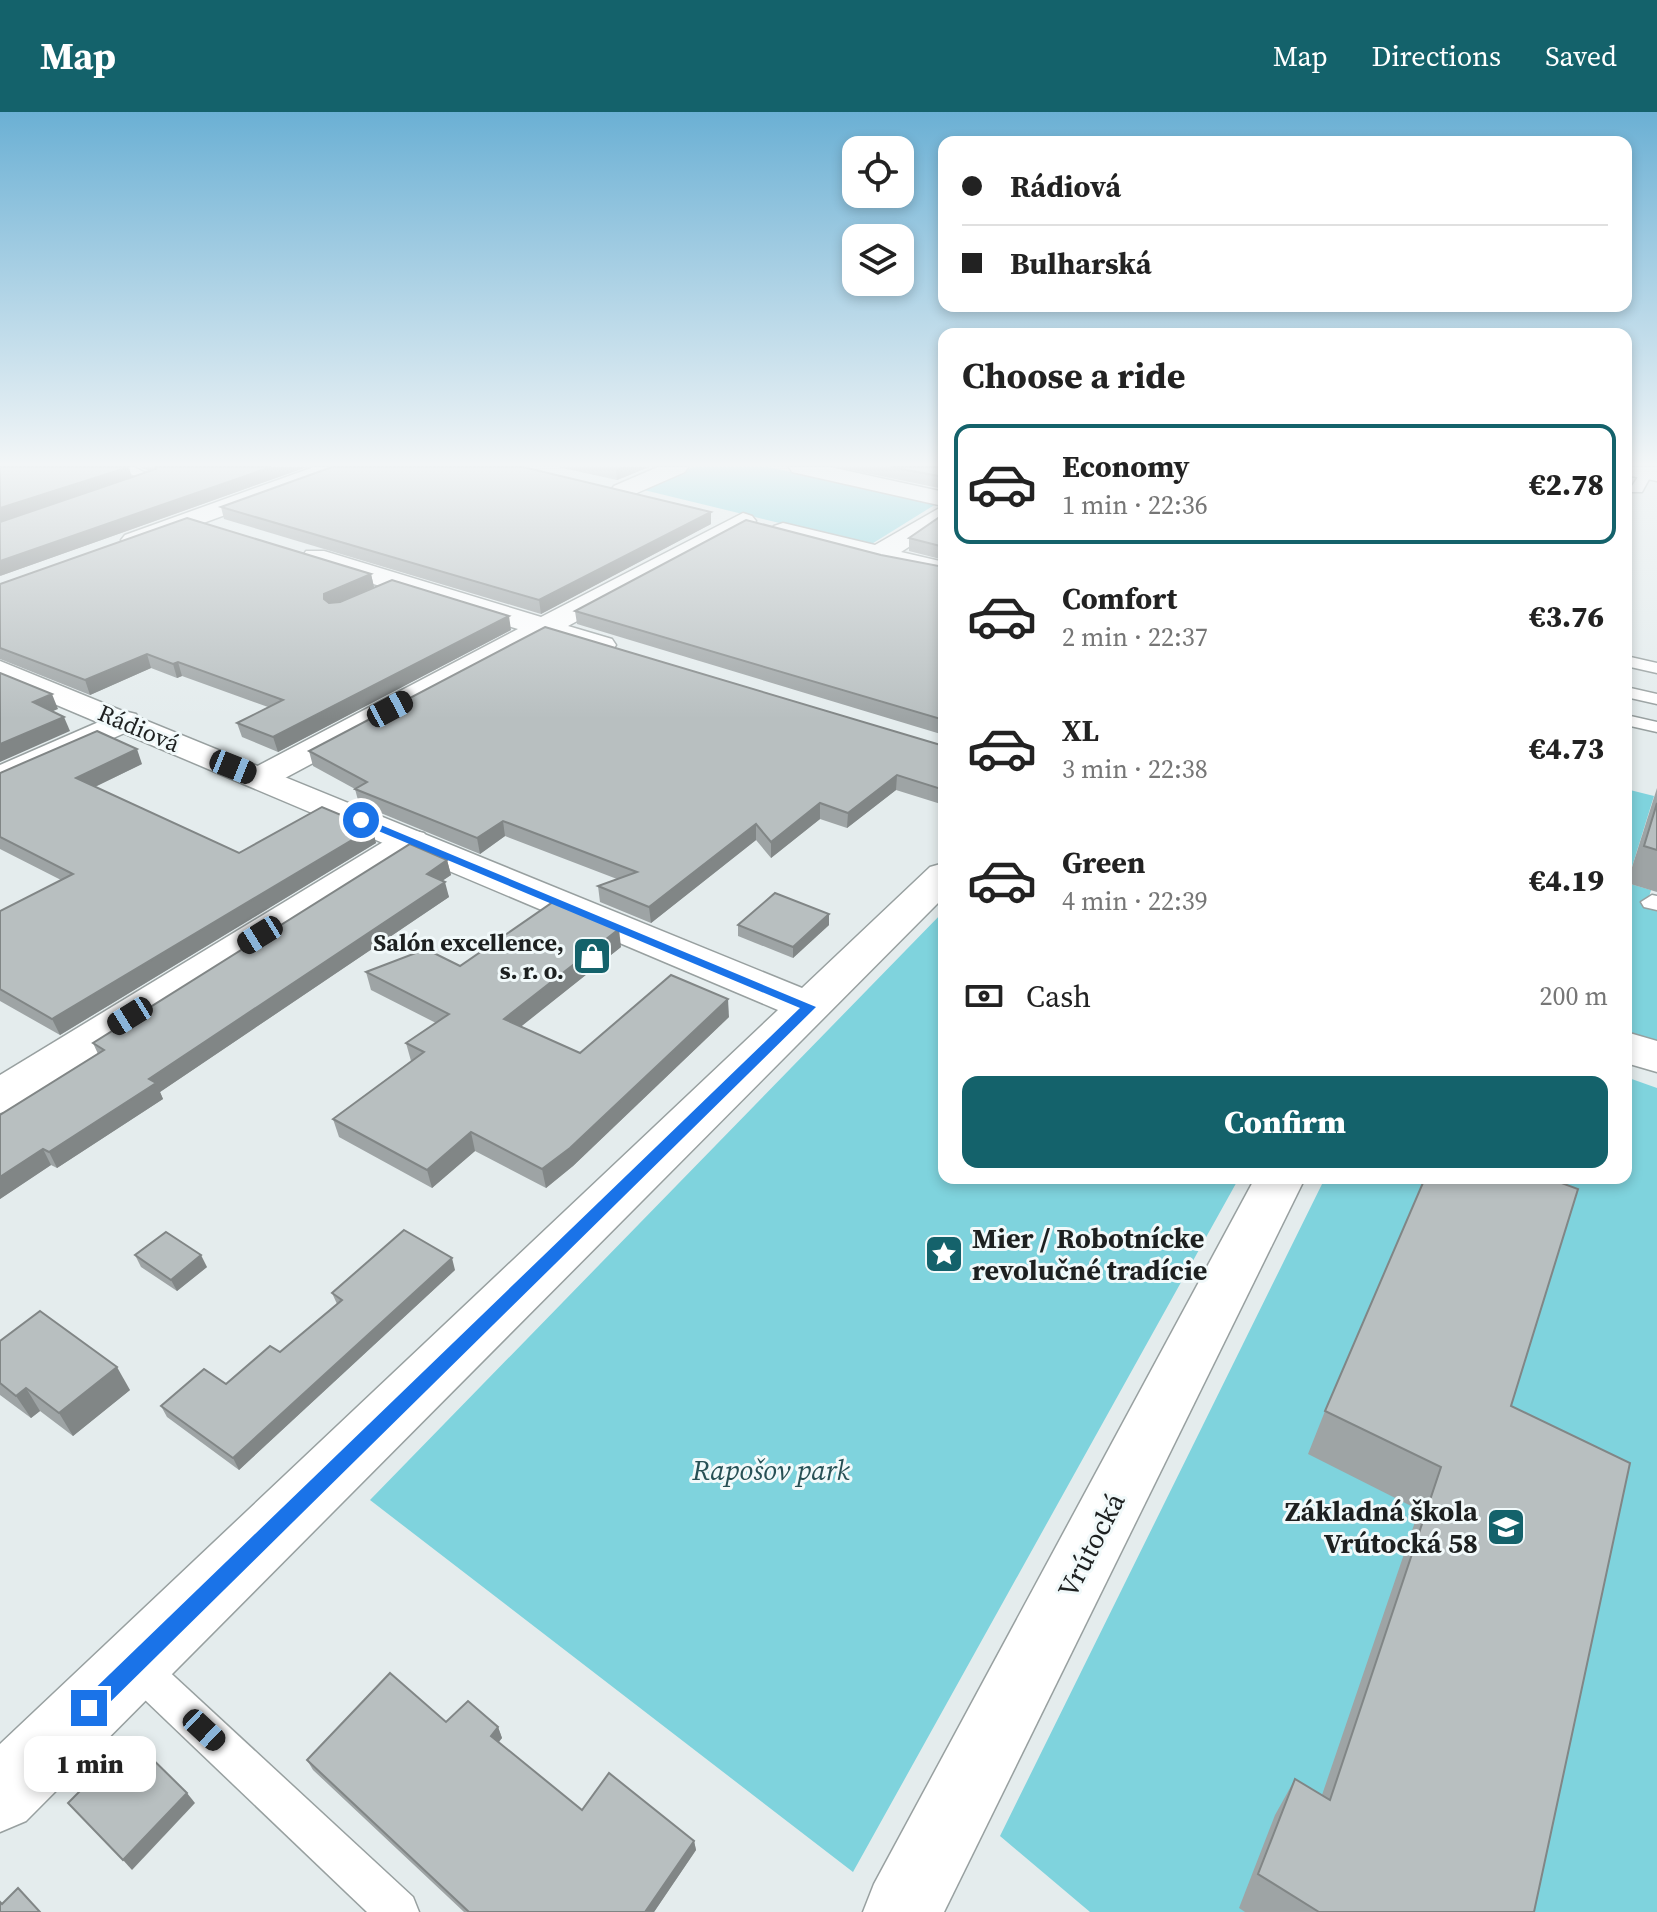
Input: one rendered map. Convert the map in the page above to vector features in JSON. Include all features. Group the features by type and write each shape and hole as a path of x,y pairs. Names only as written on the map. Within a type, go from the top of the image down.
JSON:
{"street":[{"path":"294,551 386,588 543,627 629,653"},
{"path":"260,778 686,551"},
{"path":"867,551 938,569"},
{"path":"879,554 884,551"},
{"name":"Rádiová","path":"0,670 809,1007"},
{"path":"0,778 124,721"},
{"path":"0,1097 411,841"},
{"path":"0,1795 938,881"},
{"path":"1632,1049 1657,1057"},
{"name":"Vrútocká","path":"902,1912 1277,1184"}],"lane":[{"path":"1632,662 1657,668"},
{"path":"1632,693 1657,699"},
{"path":"1632,721 1657,727"},
{"path":"134,1664 398,1912"}],"green space":[{"path":"1632,790 1654,796 1632,867"},
{"path":"1632,884 1651,890 1647,904 1657,907 1657,1042 1632,1034"},
{"name":"Rapošov park","path":"938,917 938,1184 1236,1184 853,1872 370,1500"},
{"path":"1632,1079 1657,1088 1657,1912 1090,1912 1000,1836 1322,1184 1632,1184"}],"building":[{"path":"0,551 29,551 0,561"},
{"path":"94,551 295,551 371,574 324,594 324,599 329,603 340,602 392,580 509,616 273,737 237,723 283,700 178,662 173,664 147,654 85,680 0,648 0,584"},
{"path":"371,551 635,551 539,600"},
{"path":"688,551 866,551 938,566 938,718 575,611"},
{"path":"545,627 938,744 938,788 897,775 848,813 820,803 771,842 756,824 649,907 598,886 637,872 503,821 477,838 355,789 367,782 309,751"},
{"path":"0,673 52,694 33,702 64,717 0,744"},
{"path":"97,731 137,749 76,778 239,853 322,807 372,828 52,1019 0,989 0,911 73,874 0,837 0,773"},
{"path":"1657,803 1657,850 1644,846"},
{"path":"410,844 447,860 427,874 445,882 149,1079 156,1083 49,1152 43,1149 0,1177 0,1115 104,1050 93,1043"},
{"path":"775,893 829,914 793,947 738,925"},
{"path":"553,902 619,929 504,1019 580,1053 671,975 728,999 570,1148 542,1169 471,1132 427,1170 333,1119 424,1052 406,1043 449,1014 366,972 426,949 460,966"},
{"path":"1422,1184 1564,1184 1578,1189 1511,1406 1630,1463 1534,1912 1319,1912 1258,1874 1295,1779 1330,1800 1441,1467 1325,1411"},
{"path":"404,1230 452,1258 233,1458 161,1406 204,1369 226,1384 270,1346 280,1352 342,1300 332,1293"},
{"path":"166,1232 201,1255 171,1280 135,1255"},
{"path":"40,1311 117,1367 59,1413 26,1388 16,1396 0,1383 0,1341"},
{"path":"390,1673 446,1722 468,1701 498,1727 491,1736 582,1810 609,1773 694,1841 645,1912 469,1912 307,1760"},
{"path":"132,1739 187,1793 123,1860 68,1803"},
{"path":"18,1888 40,1912 0,1912 0,1902 2,1904"}],"place":[{"name":"Salón excellence, s. r. o.","path":"592,956"},
{"name":"Mier / Robotnícke revolučné tradície","path":"944,1254"},
{"name":"Základná škola Vrútocká 58","path":"1506,1527"}],"route":[{"path":"89,1708 809,1007 361,820"}]}
